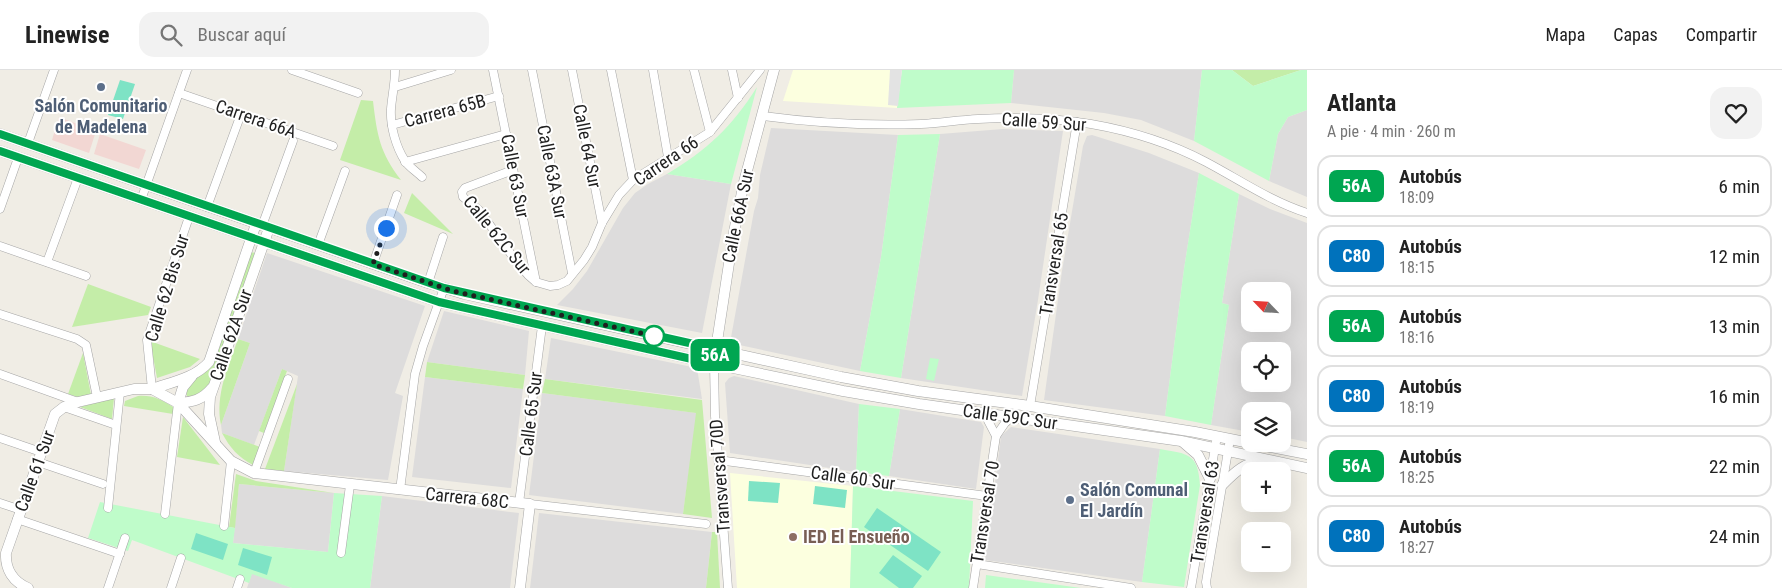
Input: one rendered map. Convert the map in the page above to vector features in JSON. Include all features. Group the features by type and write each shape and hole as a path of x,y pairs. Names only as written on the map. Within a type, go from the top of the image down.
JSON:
{"street":[{"path":"0,209 16,157 54,70"},
{"path":"141,200 187,70"},
{"path":"292,70 358,93"},
{"path":"395,70 395,86 391,109 396,142 405,162 422,177"},
{"path":"395,86 451,70"},
{"name":"Calle 63 Sur","path":"493,70 536,282"},
{"name":"Calle 63A Sur","path":"532,70 572,273"},
{"name":"Calle 64 Sur","path":"572,70 602,223"},
{"path":"611,70 633,180"},
{"path":"653,70 668,157"},
{"path":"694,70 710,132"},
{"path":"732,70 738,98"},
{"name":"Carrera 66","path":"536,282 550,286 567,281 592,247 602,223 619,195 633,180 710,132 760,70"},
{"name":"Calle 66A Sur","path":"714,364 734,228 744,182 774,70"},
{"name":"Carrera 66A","path":"179,93 333,146"},
{"name":"Carrera 65B","path":"392,125 499,96"},
{"path":"207,207 241,114"},
{"name":"Calle 59 Sur","path":"763,116 833,123 870,124 922,124 1008,118 1056,119 1077,122 1124,131 1165,144 1205,162 1271,199 1307,213"},
{"name":"Transversal 65","path":"1030,406 1077,122"},
{"name":"Calle 59C Sur","path":"0,134 444,288 888,386 1030,406 1241,441"},
{"path":"405,162 506,134"},
{"name":"Calle 62A Sur","path":"64,406 139,388 152,389 193,375 204,368 212,355 251,238 262,226 293,141"},
{"name":"Calle 59C Sur","path":"0,152 439,302 714,364 844,391 1181,441 1307,468"},
{"name":"Calle 62C Sur","path":"513,170 465,188 462,192 463,196 479,210 516,261 536,282"},
{"path":"318,245 344,171"},
{"path":"47,262 78,178"},
{"path":"373,264 397,195"},
{"name":"Calle 62 Bis Sur","path":"152,389 147,340 189,217"},
{"name":"Calle 62A Sur","path":"215,444 209,414 210,397 263,243 262,226"},
{"path":"428,283 443,237"},
{"path":"0,246 86,276"},
{"path":"400,490 415,374 422,346 444,288"},
{"path":"0,314 77,339 86,345 97,397"},
{"name":"Calle 65 Sur","path":"520,588 524,504 542,326"},
{"name":"Transversal 70D","path":"714,364 715,416 728,588"},
{"path":"0,374 78,402"},
{"path":"165,514 178,403 183,387 193,375"},
{"path":"254,473 288,379"},
{"path":"178,403 199,400 213,387"},
{"name":"Carrera 68C","path":"152,389 178,403 231,461 254,473 706,524"},
{"path":"108,508 120,392"},
{"path":"64,406 116,425"},
{"name":"Calle 61 Sur","path":"4,566 7,547 55,414 64,406"},
{"name":"Transversal 70","path":"984,413 996,436"},
{"name":"Transversal 70","path":"973,588 996,436 1012,417"},
{"name":"Transversal 63","path":"1191,588 1217,436"},
{"path":"0,438 103,484"},
{"name":"Transversal 63","path":"1207,588 1206,582 1230,439"},
{"path":"1181,441 1198,455 1210,479"},
{"path":"1291,451 1307,454"},
{"path":"1222,485 1241,467 1250,463 1271,459"},
{"name":"Calle 60 Sur","path":"718,460 987,496"},
{"path":"224,526 231,461"},
{"path":"341,553 350,485"},
{"path":"0,503 19,514 120,554"},
{"path":"108,588 125,538"},
{"path":"171,588 181,558"},
{"path":"977,564 1131,588"},
{"path":"4,566 17,582 28,588"},
{"path":"237,588 240,579"}],"shaded area":[{"path":"793,70 902,70 897,108 783,101"},
{"path":"890,70 902,70 898,106 888,105"},
{"path":"1014,70 1202,70 1194,141 1141,120 1104,113 1011,103"},
{"path":"1307,110 1307,197 1269,181 1278,134 1288,117"},
{"path":"59,117 96,131 89,153 52,140"},
{"path":"771,128 898,135 881,257 860,371 730,343 758,198 760,175"},
{"path":"1003,129 1063,131 1022,396 901,378 940,134"},
{"path":"100,134 146,150 139,169 94,154"},
{"path":"1092,135 1149,153 1199,173 1184,269 1165,416 1044,400 1062,271 1083,146 1087,136"},
{"path":"667,174 731,184 702,333 557,305 587,271 623,208 635,193"},
{"path":"1239,194 1270,209 1307,223 1307,442 1291,439 1291,402 1241,402 1241,430 1211,425 1229,305 1222,303"},
{"path":"267,253 425,306 395,393 403,396 388,480 284,471 298,376 282,369 254,445 222,433 221,425 250,343 238,339"},
{"path":"444,311 529,331 525,375 427,362"},
{"path":"551,338 697,368 702,399 545,379"},
{"path":"734,376 859,404 856,472 730,453 725,383"},
{"path":"425,377 523,389 511,488 412,477"},
{"path":"542,393 697,413 683,514 529,495"},
{"path":"900,409 981,422 984,427 976,489 889,476"},
{"path":"1011,427 1160,449 1142,582 985,560 1001,436"},
{"name":"IED El Ensueño","path":"730,473 853,486 850,588 737,588"},
{"path":"239,484 334,493 328,552 233,543"},
{"path":"382,496 519,513 510,588 370,588"},
{"path":"539,513 712,532 706,588 530,588"},
{"path":"252,573 292,588 247,588"}],"green space":[{"path":"902,70 1014,70 1011,103 897,108"},
{"path":"1202,70 1232,70 1253,86 1301,70 1307,70 1307,110 1288,117 1278,134 1269,181 1194,141"},
{"path":"1232,70 1301,70 1253,86"},
{"path":"120,80 135,84 123,119 108,115"},
{"path":"757,87 731,184 667,174 694,156 718,136 738,114"},
{"path":"361,100 373,101 376,124 384,152 401,180 340,160"},
{"path":"940,134 901,378 860,371 881,257 898,135"},
{"path":"1199,173 1239,194 1222,303 1229,305 1211,425 1165,416 1184,269"},
{"path":"412,193 453,234 404,213"},
{"path":"251,252 255,253 210,383 204,391 191,397 187,396 186,392 190,382 202,374"},
{"path":"88,284 151,307 148,315 72,327"},
{"path":"238,339 250,343 221,425 221,392"},
{"path":"150,341 200,359 190,367 157,378"},
{"path":"83,353 91,395 78,397 68,394"},
{"path":"930,358 939,359 934,381 926,379"},
{"path":"427,362 525,375 523,389 425,377"},
{"path":"282,369 287,371 264,433 259,431"},
{"path":"545,379 702,400 712,518 683,514 696,413 542,393"},
{"path":"297,384 284,471 265,469"},
{"path":"138,396 153,397 165,402 173,407 173,414 124,406 125,401"},
{"path":"114,398 112,419 80,407"},
{"path":"859,404 900,409 889,476 856,472"},
{"path":"183,417 220,465 177,457"},
{"path":"222,433 260,447 253,465 235,452"},
{"path":"1160,449 1178,452 1190,457 1194,461 1199,474 1200,485 1184,587 1142,582"},
{"path":"236,474 256,481 334,493 239,484 235,528 229,527"},
{"path":"749,481 780,483 778,503 748,501"},
{"path":"815,486 847,490 845,508 813,504"},
{"path":"853,486 973,501 969,588 850,588"},
{"path":"334,493 382,496 370,588 292,588 252,574 249,583 132,540 128,551 88,538 100,502 235,528 233,543 328,552"},
{"path":"877,508 941,552 928,571 864,527"},
{"path":"712,532 717,532 720,588 706,588"},
{"path":"196,533 228,544 223,560 191,549"},
{"path":"243,548 272,557 267,575 238,565"},
{"path":"893,555 922,576 913,588 899,588 879,573"},
{"path":"986,575 1081,588 985,588"}],"bus line":[{"name":"56A","path":"0,134 444,288 520,307 716,349 714,364 439,302 0,151"}],"place":[{"name":"Salón Comunitario de Madelena","path":"101,87"},
{"name":"Salón Comunal El Jardín","path":"1070,500"},
{"name":"IED El Ensueño","path":"793,537"}],"route":[{"path":"386,228 373,264 453,291 654,336"}]}
